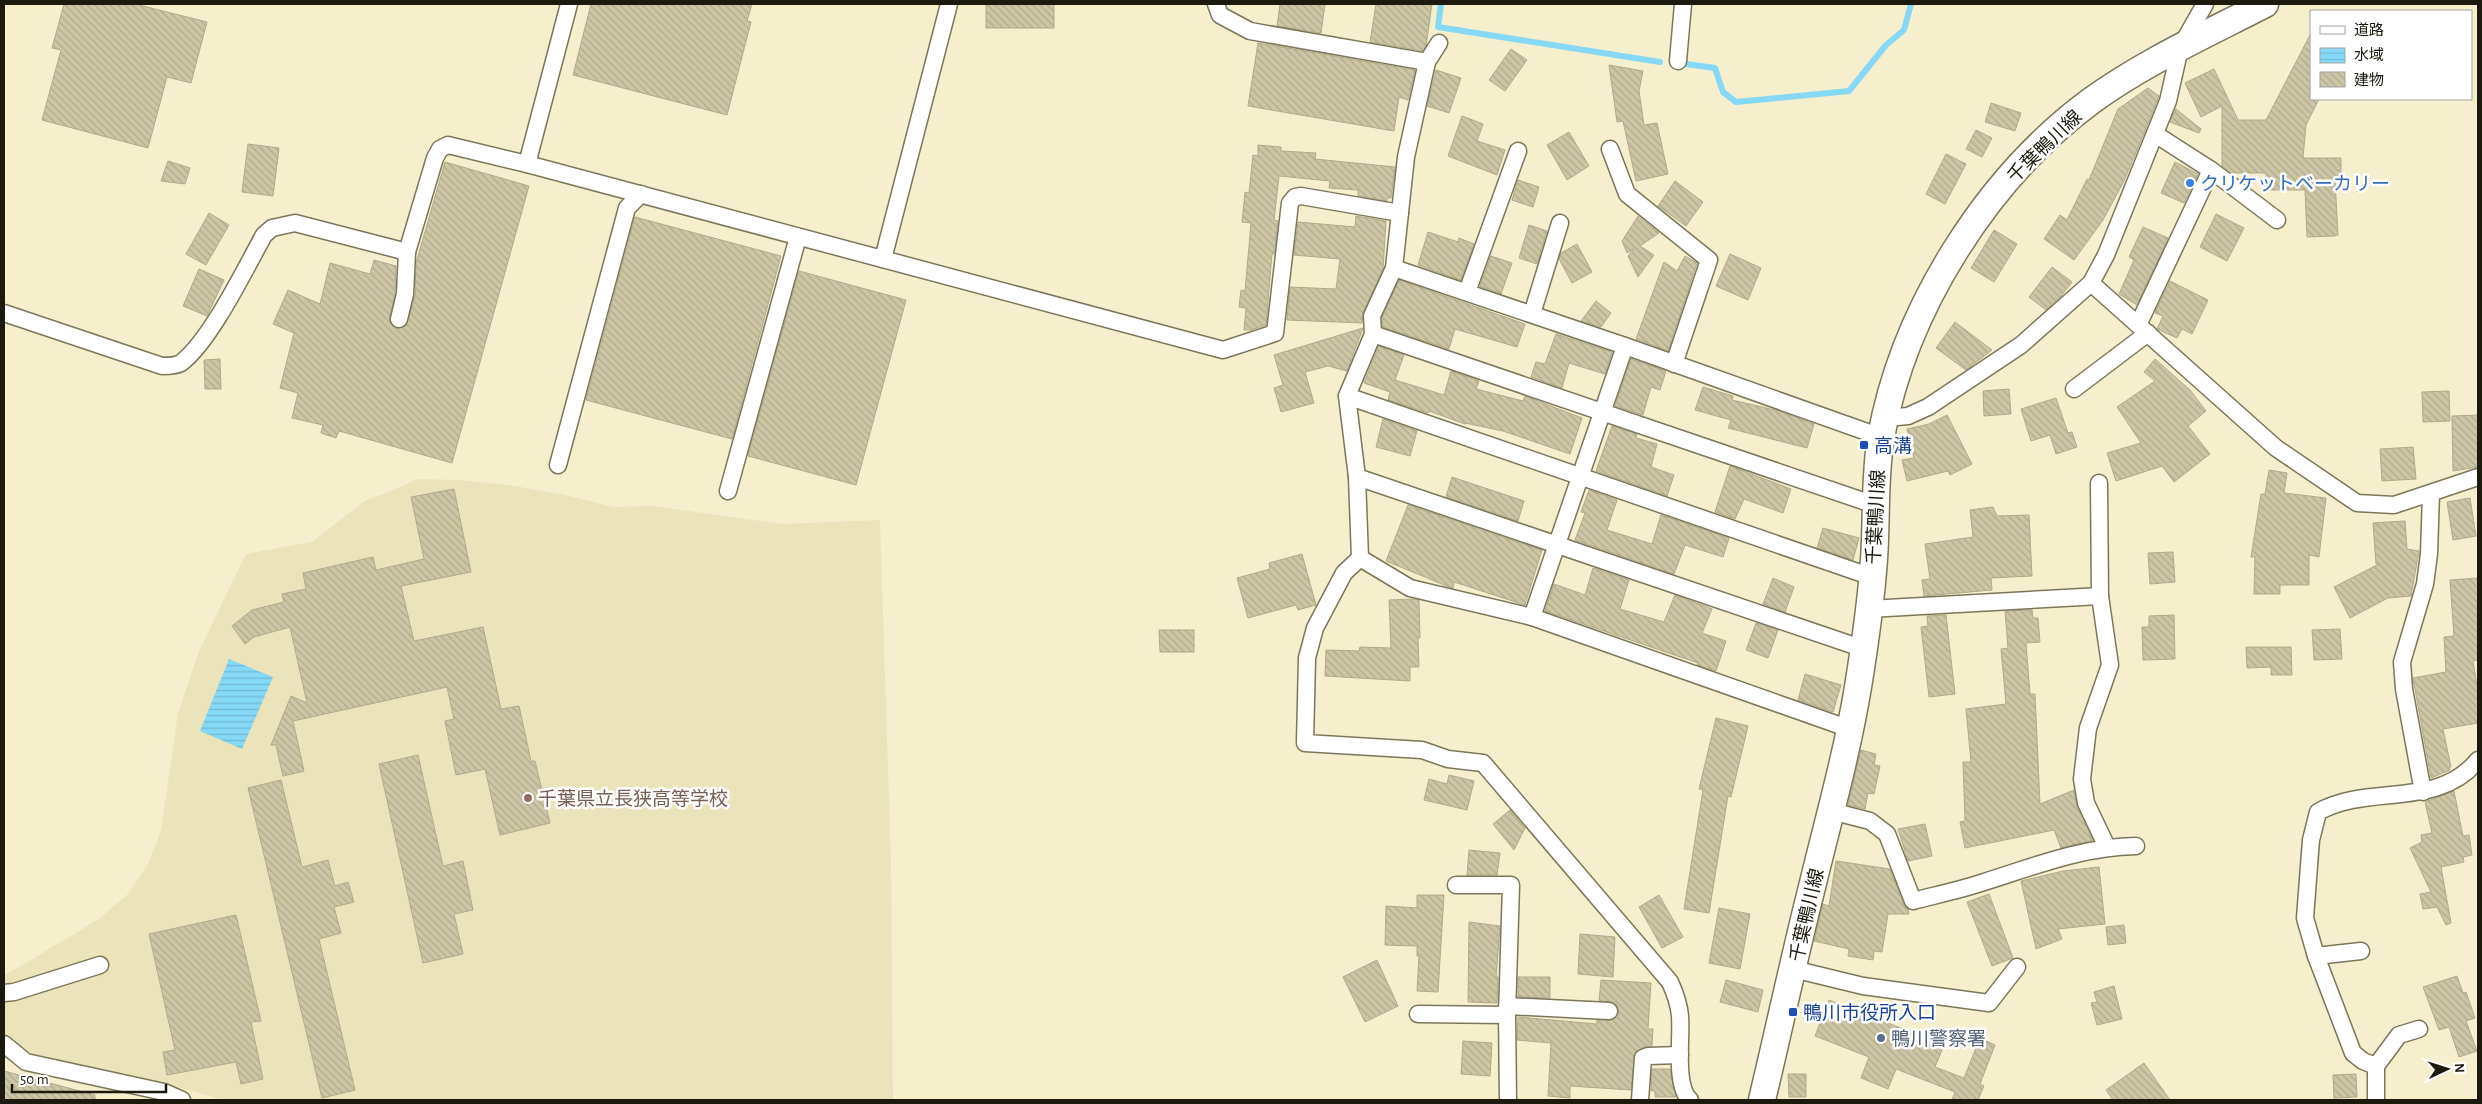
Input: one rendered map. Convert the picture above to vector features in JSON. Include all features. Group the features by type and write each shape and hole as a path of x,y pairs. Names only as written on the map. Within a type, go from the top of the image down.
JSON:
{"main road":[{"name":"千葉鴨川線","path":"1762,1100 1850,728 1869,609 1875,505 1884,426 1904,353 1930,298 1958,247 1983,210 2017,168 2050,134 2093,100 2180,48 2266,4"}],"street":[{"path":"527,164 570,4"},
{"path":"883,259 948,4"},
{"path":"1216,4 1220,15 1250,31 1427,62"},
{"path":"1678,61 1683,4"},
{"path":"1394,268 1674,364 1884,426 1897,417 1908,416 1928,407 2022,345 2091,283 2106,254 2168,102 2180,48 2205,4"},
{"path":"1439,43 1427,62 1406,157 1394,268 1372,316 1373,334 1347,396 1357,478 1360,558 1344,573 1315,628 1307,658 1305,743 1422,750 1448,759 1483,763 1670,982 1676,997 1680,1016 1682,1088 1690,1100"},
{"path":"2155,134 2211,170 2276,220"},
{"path":"399,319 405,294 407,252 435,158 440,149 448,145 641,194 1224,350 1275,334 1290,203 1295,198 1302,196 1400,213"},
{"path":"1610,149 1627,194 1709,260 1674,364"},
{"path":"1468,292 1518,152"},
{"path":"2074,389 2144,328 2211,170"},
{"path":"558,465 627,208 641,194"},
{"path":"4,313 162,366 180,364 208,333 264,236 272,228 295,223 407,252"},
{"path":"1532,314 1560,223"},
{"path":"728,491 798,237"},
{"path":"2091,283 2144,328 2276,448 2357,503 2394,505 2478,478"},
{"path":"1373,334 1875,505"},
{"path":"1532,617 1625,346"},
{"path":"1347,396 1872,577"},
{"path":"1357,478 1864,649"},
{"path":"2099,483 2100,596 2110,665 2088,728 2082,779 2086,803 2107,846"},
{"path":"2423,792 2404,689 2402,662 2425,584 2429,554 2431,494"},
{"path":"1360,558 1410,588 1532,617 1850,728"},
{"path":"1869,609 2100,596"},
{"path":"2376,1066 2363,1061 2353,1053 2316,956 2305,918 2311,840 2318,812 2332,804 2362,797 2423,792 2456,781 2470,771 2478,760"},
{"path":"1831,811 1870,821 1887,834 1913,901 1982,883 2060,856 2107,846 2136,846"},
{"path":"1456,885 1511,885 1507,1011 1508,1100"},
{"path":"2316,956 2361,951"},
{"path":"4,993 14,992 100,965"},
{"path":"1793,969 1863,986 1989,1003 2017,967"},
{"path":"1418,1014 1507,1011 1609,1011"},
{"path":"2376,1100 2376,1066 2399,1035 2419,1029"},
{"path":"4,1044 26,1062 164,1092 182,1100"},
{"path":"1640,1100 1643,1058 1648,1056 1680,1055"}],"shaded area":[{"name":"千葉県立長狭高等学校","path":"417,479 457,480 509,485 565,495 614,507 652,506 783,524 880,520 891,862 893,1100 224,1100 137,1076 95,1072 45,1059 21,1049 4,1035 4,976 99,919 128,894 148,864 161,830 178,713 199,651 246,554 312,542 366,500 387,493"}],"water":[{"path":"229,659 273,677 242,749 200,731"}],"building":[{"path":"64,4 135,4 207,22 191,83 167,77 148,148 42,120 61,50 52,48"},
{"path":"591,4 752,4 747,21 751,22 727,115 573,75"},
{"path":"986,4 1054,4 1054,28 986,28"},
{"path":"1280,4 1325,4 1321,33 1277,26"},
{"path":"1376,4 1432,4 1426,46 1422,51 1370,42"},
{"path":"2310,35 2310,100 2318,100 2306,125 2303,158 2341,158 2341,180 2335,180 2338,235 2307,237 2305,190 2266,190 2266,173 2231,173 2222,166 2222,106 2201,117 2185,83 2214,69 2238,120 2266,120"},
{"path":"1258,43 1415,70 1408,100 1399,97 1394,131 1248,106"},
{"path":"1511,49 1527,60 1505,91 1489,80"},
{"path":"1609,65 1643,71 1639,91 1644,125 1657,123 1668,174 1636,181 1623,121 1617,122"},
{"path":"1436,70 1461,78 1449,113 1427,106"},
{"path":"2148,88 2159,96 2124,181 2103,220 2074,260 2044,239 2060,215 2067,220 2087,179 2089,180 2118,109"},
{"path":"1991,103 2021,113 2015,131 1985,122"},
{"path":"2176,109 2201,129 2199,133 2170,122"},
{"path":"1462,116 1483,124 1477,141 1505,150 1497,175 1448,156"},
{"path":"1976,130 1992,138 1982,157 1966,149"},
{"path":"1569,132 1589,166 1567,180 1547,145"},
{"path":"248,144 279,148 273,196 242,192"},
{"path":"1258,145 1281,147 1281,151 1316,153 1315,159 1395,167 1391,198 1387,198 1387,201 1358,196 1358,190 1329,188 1330,181 1279,176 1274,220 1278,221 1274,254 1272,254 1266,325 1251,330 1244,330 1246,308 1239,307 1241,290 1245,291 1251,223 1242,222 1245,192 1249,193 1253,155 1258,156"},
{"path":"1946,154 1966,164 1945,204 1926,194"},
{"path":"168,161 190,168 185,184 161,181"},
{"path":"445,162 529,186 452,463 339,431 336,438 321,433 323,425 292,418 298,393 280,388 294,333 273,324 288,290 320,304 330,263 370,274 374,260 396,266 395,293 389,321 396,329 406,326 415,296 416,263"},
{"path":"2175,162 2198,174 2184,203 2161,193"},
{"path":"1518,180 1539,187 1533,207 1512,200"},
{"path":"1675,181 1703,202 1686,226 1658,206"},
{"path":"209,213 229,225 206,265 186,254"},
{"path":"2216,214 2244,228 2227,261 2200,247"},
{"path":"1356,216 1386,221 1383,269 1363,312 1362,323 1287,320 1290,287 1336,289 1340,259 1294,255 1298,222 1355,227"},
{"path":"1638,216 1659,233 1640,246 1654,255 1638,277 1628,256 1634,249 1627,253 1622,241"},
{"path":"635,217 781,256 732,439 586,400"},
{"path":"1529,225 1547,231 1537,264 1519,258"},
{"path":"2143,227 2168,238 2137,305 2119,294 2134,260 2129,257"},
{"path":"1994,230 2017,244 1994,282 1971,268"},
{"path":"1428,232 1458,242 1459,238 1474,244 1461,280 1418,265"},
{"path":"1577,244 1592,272 1572,283 1559,259 1561,253"},
{"path":"1730,254 1761,268 1748,300 1716,286"},
{"path":"1491,256 1512,263 1501,294 1480,286"},
{"path":"1685,256 1697,263 1668,351 1636,339 1664,262 1677,271"},
{"path":"2052,267 2072,282 2046,310 2029,297"},
{"path":"199,269 224,280 207,316 183,306"},
{"path":"799,271 906,300 856,485 748,456"},
{"path":"1399,280 1525,324 1517,347 1455,329 1449,349 1383,327 1382,318"},
{"path":"2170,281 2208,300 2192,334 2182,329 2177,338 2157,329 2163,316 2155,313"},
{"path":"1596,301 1611,313 1601,327 1581,321"},
{"path":"1955,322 1992,350 1966,370 1936,348"},
{"path":"1363,328 1347,371 1328,366 1305,372 1314,403 1281,412 1274,388 1283,385 1274,355"},
{"path":"1556,334 1612,352 1605,374 1569,363 1562,388 1531,377 1536,362 1545,364"},
{"path":"1379,346 1404,355 1395,380 1444,395 1451,371 1479,381 1476,389 1523,401 1525,396 1582,418 1570,454 1503,431 1465,424 1429,411 1428,413 1388,400 1390,392 1364,383"},
{"path":"220,359 221,389 205,389 204,360"},
{"path":"1631,359 1666,371 1660,390 1651,387 1643,415 1615,406"},
{"path":"2155,359 2190,390 2206,411 2188,426 2210,454 2174,482 2162,466 2116,481 2107,453 2141,443 2117,407 2155,381 2144,372"},
{"path":"1703,387 1733,396 1732,400 1779,411 1814,424 1807,448 1728,428 1731,420 1695,410"},
{"path":"2009,389 2011,414 1984,416 1983,391"},
{"path":"2449,391 2450,421 2423,422 2422,392"},
{"path":"2056,398 2068,433 2072,432 2077,447 2056,454 2050,435 2031,441 2021,409"},
{"path":"1947,415 1972,464 1950,475 1948,471 1907,481 1902,460 1914,458 1907,429 1929,424"},
{"path":"2478,415 2478,467 2453,471 2452,416"},
{"path":"1383,419 1417,431 1410,456 1376,447"},
{"path":"1612,426 1637,434 1636,438 1657,444 1651,467 1674,475 1667,496 1596,471"},
{"path":"2413,447 2416,479 2382,481 2380,449"},
{"path":"1730,466 1791,489 1783,513 1744,499 1735,519 1715,512"},
{"path":"2269,470 2287,473 2284,493 2326,498 2319,557 2309,555 2309,585 2280,585 2280,594 2254,594 2255,557 2251,557 2261,494 2265,494"},
{"path":"1452,477 1524,501 1518,521 1446,497"},
{"path":"454,489 471,572 401,586 414,641 483,627 501,709 519,706 531,761 535,761 550,823 500,835 485,769 456,775 445,721 454,719 447,687 293,721 304,771 283,776 276,745 271,745 291,696 307,703 290,627 254,637 245,644 232,626 252,610 284,602 282,594 306,589 303,573 373,557 376,570 424,559 411,497"},
{"path":"1589,490 1617,500 1607,530 1652,544 1661,515 1729,538 1723,557 1685,545 1674,574 1575,540 1585,513 1581,512"},
{"path":"2470,498 2476,536 2453,540 2447,502"},
{"path":"1408,505 1542,550 1525,605 1454,582 1453,588 1449,587 1386,561"},
{"path":"1993,507 1997,516 2029,515 2032,576 1991,578 1992,590 1924,596 1922,580 1930,579 1925,544 1973,537 1970,510"},
{"path":"2405,521 2407,549 2419,551 2411,596 2388,598 2350,618 2334,587 2379,564 2376,564 2373,523"},
{"path":"1823,528 1859,538 1853,560 1817,548"},
{"path":"2173,552 2175,582 2150,584 2148,553"},
{"path":"1302,554 1316,605 1298,610 1296,605 1248,618 1237,578 1270,569 1269,563"},
{"path":"1593,568 1629,580 1620,609 1664,622 1675,595 1712,609 1702,633 1726,641 1716,671 1697,665 1698,663 1545,611 1554,584 1585,595"},
{"path":"1773,578 1794,587 1785,612 1763,604"},
{"path":"2478,578 2478,660 2473,661 2478,691 2478,723 2443,729 2451,767 2449,767 2450,770 2431,778 2413,678 2446,672 2444,637 2454,636 2450,580"},
{"path":"1389,600 1419,600 1419,667 1410,667 1410,681 1325,676 1326,650 1359,651 1360,647 1391,648"},
{"path":"2032,610 2033,618 2038,618 2040,642 2026,643 2030,694 2035,694 2040,804 2074,790 2077,807 2093,840 2061,848 2054,830 1965,848 1960,822 1965,821 1963,762 1971,762 1966,709 2006,704 2001,649 2008,648 2005,611"},
{"path":"1946,615 1955,694 1929,697 1921,627 1928,626 1927,616"},
{"path":"2174,615 2175,659 2143,660 2142,627 2149,627 2149,616"},
{"path":"1756,623 1778,630 1768,658 1746,650"},
{"path":"2340,629 2342,659 2314,660 2312,630"},
{"path":"1159,630 1194,630 1194,652 1160,652"},
{"path":"2246,647 2291,647 2292,675 2271,675 2271,667 2247,668"},
{"path":"1805,674 1841,685 1833,712 1798,700"},
{"path":"1716,718 1748,726 1731,797 1728,796 1709,913 1684,909 1703,790 1699,789"},
{"path":"1861,750 1876,754 1874,765 1880,766 1874,794 1868,793 1865,809 1848,805"},
{"path":"418,755 443,866 463,861 473,910 454,914 463,954 423,963 379,764"},
{"path":"1449,775 1474,781 1467,810 1424,800 1429,779 1447,784"},
{"path":"281,780 302,867 328,860 335,886 348,882 354,902 334,907 341,933 319,939 355,1090 322,1098 248,788"},
{"path":"2454,791 2463,836 2469,835 2472,855 2463,857 2464,862 2441,867 2451,923 2446,925 2437,907 2423,909 2420,894 2431,892 2410,848 2422,842 2421,835 2432,833 2425,802"},
{"path":"1510,810 1525,828 1514,850 1493,824"},
{"path":"1925,824 1932,856 1908,861 1898,829"},
{"path":"1469,850 1500,853 1497,875 1467,875"},
{"path":"1836,861 1890,869 1904,905 1908,909 1909,914 1888,914 1882,952 1874,951 1873,960 1848,956 1849,949 1814,941 1823,904 1829,906"},
{"path":"2099,867 2105,924 2058,929 2062,939 2036,949 2021,881 2063,871"},
{"path":"1989,894 2013,958 1992,966 1967,902"},
{"path":"1417,895 1444,895 1438,992 1417,991 1419,956 1417,956 1417,946 1385,945 1386,906 1417,908"},
{"path":"1659,895 1683,937 1662,948 1639,907"},
{"path":"1719,908 1750,914 1740,969 1709,963"},
{"path":"236,915 261,1021 251,1022 263,1079 241,1084 236,1062 167,1075 163,1052 175,1050 149,934"},
{"path":"1469,922 1500,926 1496,977 1498,977 1497,1003 1468,1002"},
{"path":"2124,925 2126,943 2108,945 2106,927"},
{"path":"1580,934 1615,937 1613,977 1578,974"},
{"path":"1377,960 1398,1006 1365,1022 1343,977"},
{"path":"2457,976 2463,993 2466,992 2475,1018 2466,1021 2477,1051 2459,1057 2449,1027 2439,1030 2423,987"},
{"path":"1518,977 1550,977 1550,998 1518,997"},
{"path":"1601,980 1651,983 1648,1029 1653,1029 1652,1046 1644,1047 1635,1053 1631,1090 1570,1086 1570,1098 1548,1096 1551,1043 1517,1040 1518,1017 1597,1024 1597,1020 1613,1020 1618,1016 1618,1007 1614,1002 1599,1001"},
{"path":"1726,980 1763,990 1758,1012 1720,1002"},
{"path":"2114,986 2122,1019 2097,1025 2091,1003 2097,1002 2094,992"},
{"path":"1829,1000 1944,1045 1935,1067 1964,1078 1980,1038 1995,1045 1980,1084 1984,1086 1978,1100 1952,1100 1955,1092 1896,1069 1888,1089 1861,1078 1869,1057 1815,1036"},
{"path":"1463,1041 1492,1043 1490,1076 1461,1074"},
{"path":"2144,1063 2170,1100 2113,1100 2106,1090"},
{"path":"1652,1069 1670,1069 1676,1097 1655,1097 1655,1091 1651,1091"},
{"path":"4,1071 95,1095 95,1100 4,1100"},
{"path":"1788,1074 1806,1074 1806,1097 1789,1097"},
{"path":"2356,1074 2357,1097 2334,1098 2333,1075"}],"waterway":[{"path":"1441,4 1438,27 1660,62"},
{"path":"1686,64 1715,68 1723,92 1736,102 1849,91 1886,45 1904,30 1911,4"}],"place":[{"name":"クリケットベーカリー","path":"2190,183"},
{"name":"高溝","path":"1864,445"},
{"name":"千葉県立長狭高等学校","path":"528,798"},
{"name":"鴨川市役所入口","path":"1793,1012"},
{"name":"鴨川警察署","path":"1881,1038"}]}
